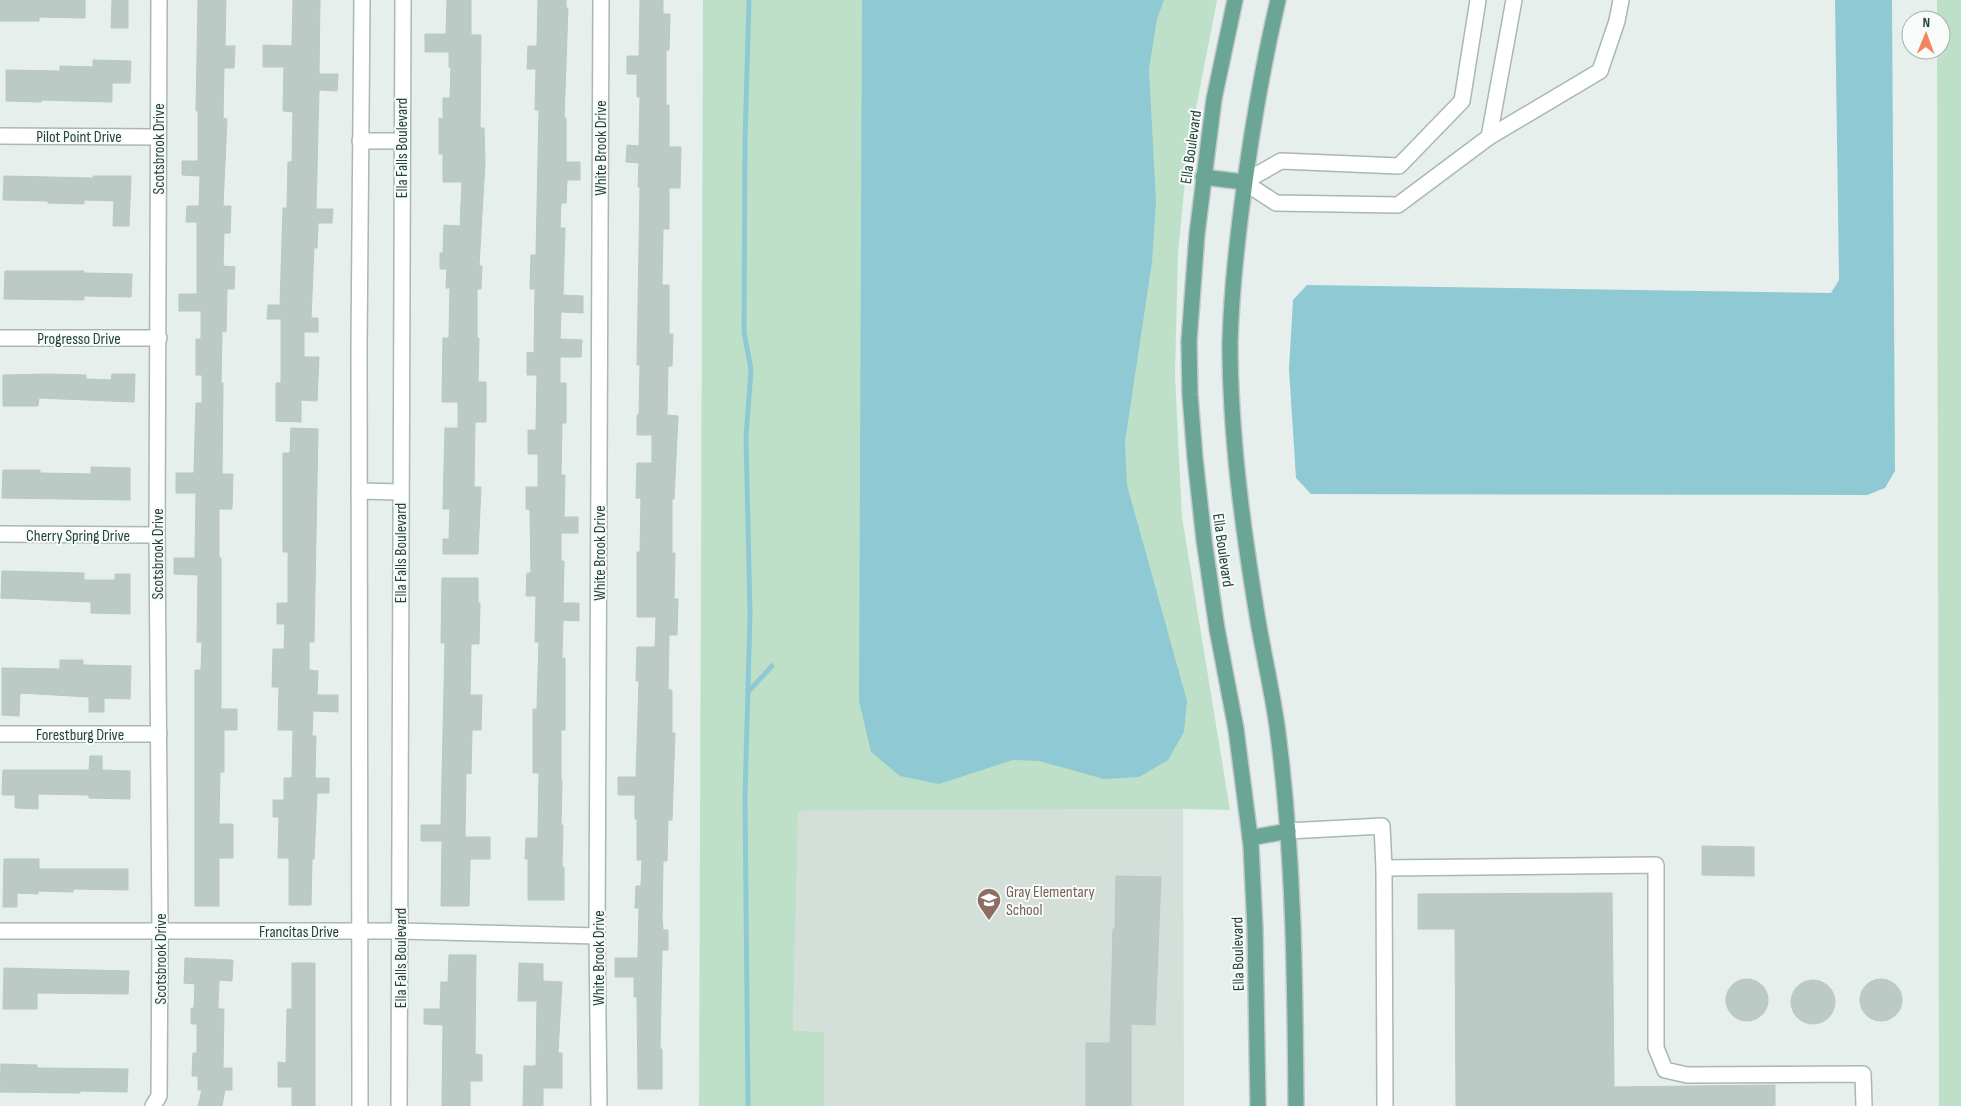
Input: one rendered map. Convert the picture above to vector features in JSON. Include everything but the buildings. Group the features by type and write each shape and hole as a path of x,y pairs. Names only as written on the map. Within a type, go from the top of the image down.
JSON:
{"main road":[{"name":"Ella Boulevard","path":"1236,0 1214,99 1203,177 1192,289 1189,341 1190,395 1204,540 1217,629 1236,729 1250,838 1255,929 1258,1106"},
{"name":"Ella Boulevard","path":"1278,0 1255,105 1244,182 1230,342 1231,393 1245,535 1276,722 1288,831 1295,969 1296,1106"},
{"path":"1203,177 1244,182"},
{"path":"1250,838 1288,831"}],"street":[{"name":"Scotsbrook Drive","path":"153,1106 158,1096 160,932 157,535 159,0"},
{"path":"360,1106 359,491 362,0"},
{"name":"Ella Falls Boulevard","path":"399,1106 403,0"},
{"name":"White Brook Drive","path":"599,1106 597,936 601,0"},
{"path":"1478,0 1462,101 1399,166 1281,161 1244,182 1276,203 1398,205 1489,137 1600,71 1617,20 1621,0"},
{"path":"1489,137 1514,0"},
{"name":"Pilot Point Drive","path":"0,136 158,137"},
{"path":"360,140 401,141"},
{"name":"Progresso Drive","path":"0,338 159,338"},
{"path":"359,491 400,492"},
{"name":"Cherry Spring Drive","path":"0,534 157,535"},
{"name":"Forestburg Drive","path":"0,734 159,734"},
{"path":"1288,831 1382,826 1384,868 1385,1106"},
{"path":"1384,868 1656,865 1656,1048 1665,1070 1687,1075 1863,1074 1864,1106"},
{"name":"Francitas Drive","path":"0,931 400,931 597,936"}],"shaded area":[{"name":"Gray Elementary School","path":"1183,809 1184,1106 824,1106 824,1032 793,1030 797,811"}],"green space":[{"path":"703,0 1217,0 1188,150 1178,253 1175,375 1182,517 1230,810 798,811 793,1030 824,1032 824,1106 699,1106"},
{"path":"1937,0 1961,0 1961,1106 1939,1106 1937,60 1951,60 1951,10 1937,10"}],"water":[{"path":"862,0 1164,0 1157,19 1149,69 1156,202 1152,262 1125,442 1127,485 1187,701 1184,732 1168,760 1139,777 1104,779 1039,761 1013,760 939,784 900,776 871,752 859,701"},
{"path":"1835,0 1892,0 1895,471 1885,488 1867,495 1311,494 1296,478 1289,369 1293,300 1307,285 1831,293 1839,280"}],"waterway":[{"path":"748,1106 745,796 750,615 746,437 751,369 744,332 745,140 749,0"},
{"path":"748,692 772,666"}],"place":[{"name":"Gray Elementary School","path":"989,921"}]}
